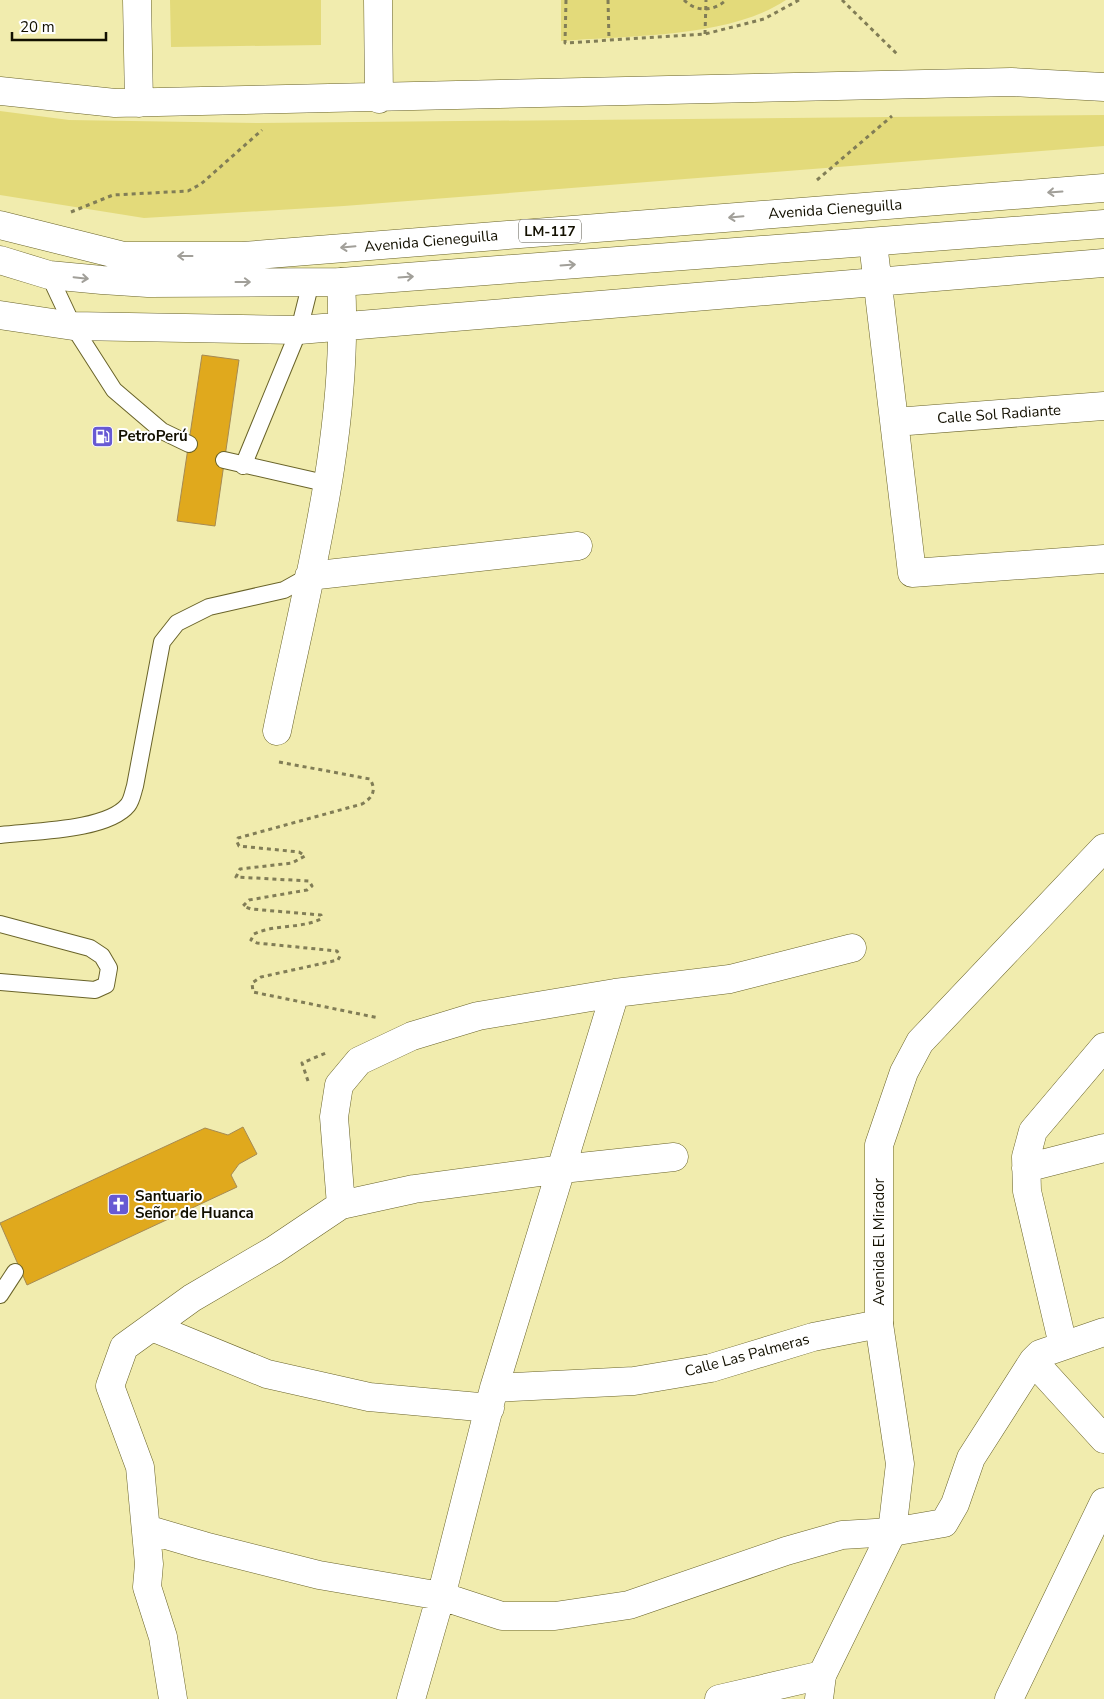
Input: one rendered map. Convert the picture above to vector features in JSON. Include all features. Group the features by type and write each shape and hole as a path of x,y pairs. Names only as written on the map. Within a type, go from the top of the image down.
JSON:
{"street":[{"path":"137,0 138,103"},
{"path":"378,0 379,99"},
{"path":"0,91 115,103 138,103 379,99 1002,83 1104,87"},
{"name":"Avenida Cieneguilla","path":"0,225 124,256 243,256 1104,188"},
{"name":"LM-117","path":"0,260 49,275 148,283 341,282 874,243 1104,224"},
{"path":"874,243 912,573 1104,559"},
{"path":"0,315 73,326 299,330 1104,263"},
{"path":"277,731 328,484 344,327 341,282"},
{"name":"Calle Sol Radiante","path":"895,422 1104,406"},
{"path":"309,576 578,546"},
{"name":"Avenida El Mirador","path":"821,1687 892,1532 900,1464 879,1324 879,1145 904,1072 920,1042 1104,848"},
{"path":"341,1205 334,1117 339,1085 359,1062 412,1036 478,1016 615,993 730,979 852,948"},
{"path":"411,1699 441,1596 492,1398 615,993"},
{"path":"1063,1345 1027,1191 1026,1157 1033,1131 1104,1047"},
{"path":"1026,1168 1104,1148"},
{"path":"173,1699 163,1637 147,1587 149,1564 140,1467 110,1386 124,1347 192,1298 274,1250 341,1205 414,1188 562,1169 674,1158"},
{"name":"Calle Las Palmeras","path":"152,1327 266,1374 369,1397 492,1398 634,1381 701,1370 813,1337 879,1324"},
{"path":"146,1529 204,1546 319,1575 441,1596 502,1616 555,1616 629,1605 786,1551 842,1535 892,1532 944,1523 955,1504 971,1458 1033,1361 1040,1354 1104,1332"},
{"path":"1033,1361 1104,1439"},
{"path":"1009,1699 1104,1502"},
{"path":"719,1699 821,1687"}],"lane":[{"path":"49,275 73,326 114,390 162,431 189,444"},
{"path":"243,466 299,330 312,282"},
{"path":"224,460 243,466 328,484"},
{"path":"0,834 83,825 112,817 128,804 135,786 162,642 177,623 209,607 284,590 309,576"},
{"path":"0,924 90,948 102,956 109,968 106,984 95,990 0,982"},
{"path":"0,1295 14,1272"}],"path":[{"path":"566,0 565,43 705,34 764,19 799,0"},
{"path":"608,0 608,40"},
{"path":"684,0 697,8 706,9 716,7 726,0"},
{"path":"705,34 706,0"},
{"path":"53,238 64,214 114,195 188,190 201,184 297,100"},
{"path":"277,731 273,753 276,762 370,779 374,792 370,799 362,804 238,838 237,842 240,846 299,852 305,856 292,863 240,869 236,877 309,881 312,886 307,890 249,900 244,906 251,909 321,915 321,919 312,924 263,930 254,934 251,940 257,943 337,950 340,956 338,960 261,977 252,983 253,992 383,1019"},
{"path":"311,1087 302,1063 328,1052"}],"shaded area":[{"path":"170,0 321,0 321,45 171,47"},
{"path":"561,0 786,0 763,12 736,22 708,28 647,35 561,41"},
{"path":"0,111 69,120 258,123 1104,115 1104,146 344,206 144,218 0,195"}],"building":[{"path":"202,355 239,360 215,526 177,521"},
{"name":"Santuario Señor de Huanca","path":"243,1127 257,1154 239,1164 231,1175 237,1187 27,1285 0,1223 205,1128 228,1135"}],"place":[{"name":"PetroPerú","path":"102,436"},
{"name":"Santuario Señor de Huanca","path":"119,1205"}]}
